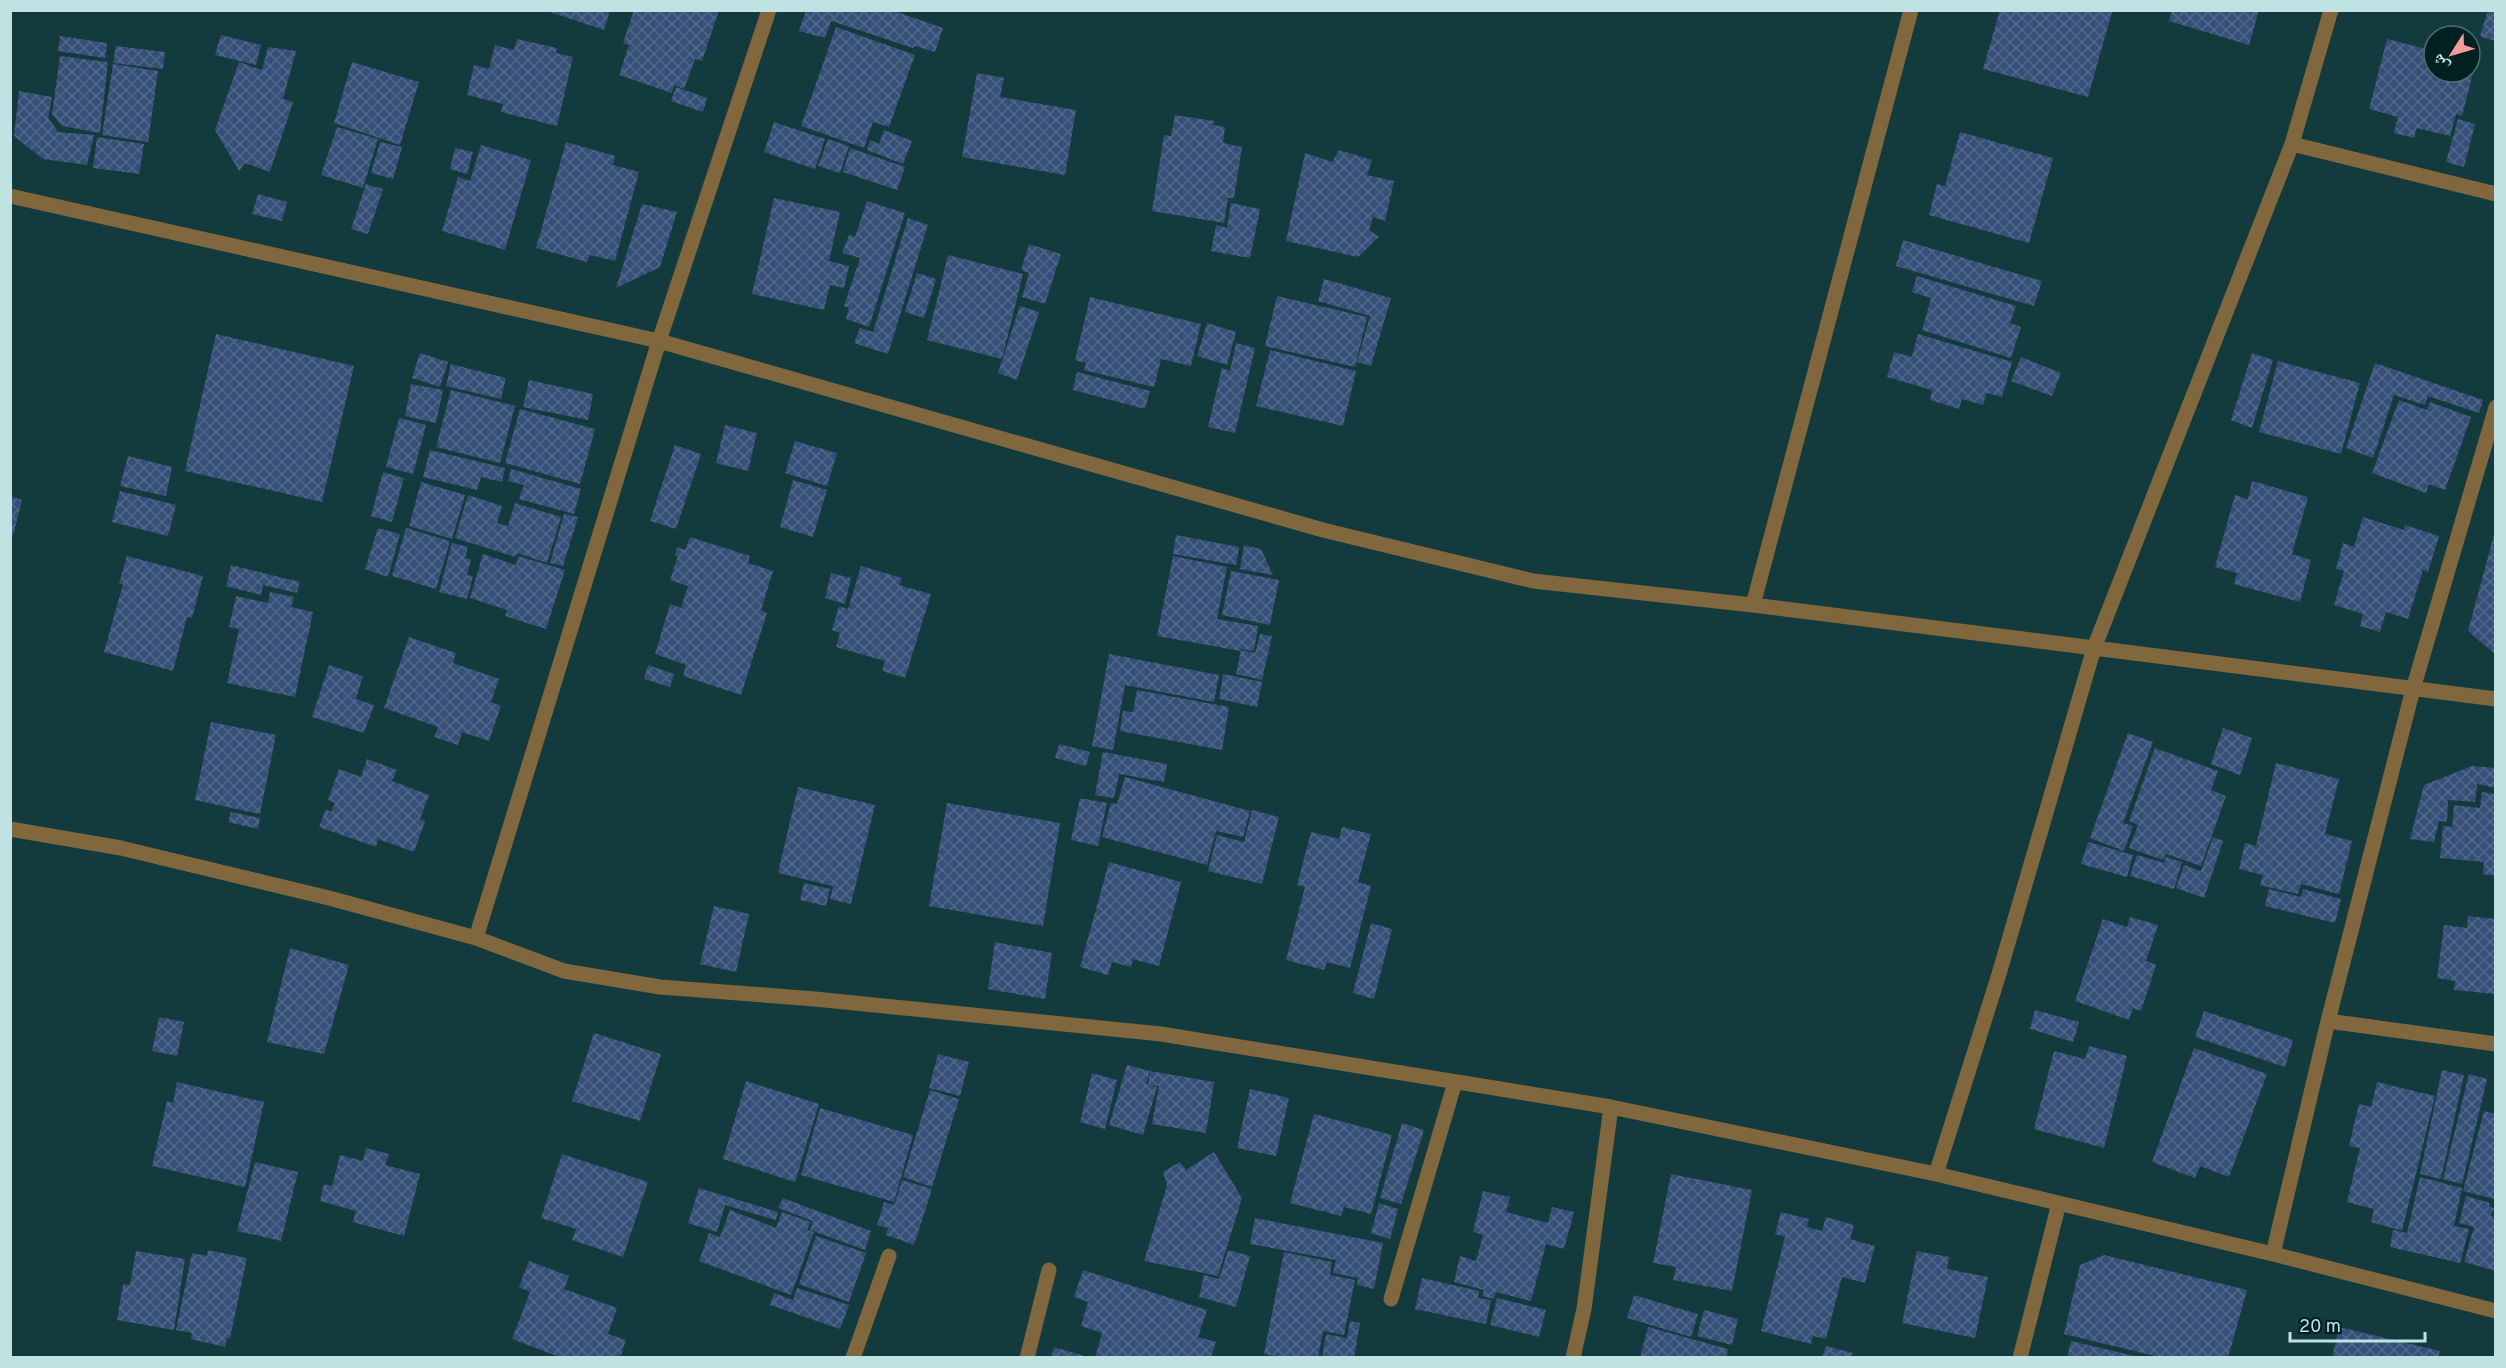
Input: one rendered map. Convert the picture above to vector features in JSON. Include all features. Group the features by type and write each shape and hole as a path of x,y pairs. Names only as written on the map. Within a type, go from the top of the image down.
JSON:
{"street":[{"path":"477,938 659,341 769,10"},
{"path":"1753,604 1911,10"},
{"path":"1936,1174 1999,974 2094,648 2292,144 2331,10"},
{"path":"2292,144 2496,194"},
{"path":"10,196 659,341 1323,530 1533,580 1753,604 2496,699"},
{"path":"2273,1254 2328,1021 2413,689 2496,407"},
{"path":"10,829 121,848 329,898 477,938 564,971 660,987 814,999 1161,1034 1611,1107 1936,1174 2273,1254 2496,1311"},
{"path":"2328,1021 2496,1044"},
{"path":"1391,1299 1455,1082"},
{"path":"1573,1358 1584,1309 1611,1107"},
{"path":"2020,1358 2059,1203"},
{"path":"853,1358 889,1256"},
{"path":"1027,1358 1049,1270"}],"building":[{"path":"544,10 610,10 604,30"},
{"path":"634,10 719,10 702,61 695,59 684,89 674,85 672,93 619,75 629,45 623,43"},
{"path":"806,10 891,10 943,28 935,52 915,46 913,48 831,21 825,38 799,31"},
{"path":"2000,10 2112,12 2088,97 1983,69"},
{"path":"2172,10 2259,10 2249,45 2169,21"},
{"path":"2488,10 2496,13 2495,41 2482,37"},
{"path":"836,27 915,55 889,127 873,122 864,148 801,126"},
{"path":"221,35 261,45 256,65 215,55"},
{"path":"60,36 107,43 105,58 58,51"},
{"path":"517,39 557,48 556,53 573,57 557,126 501,112 503,104 467,95 474,65 489,69 495,45 514,50"},
{"path":"2387,39 2422,48 2422,84 2470,84 2462,116 2456,114 2450,136 2417,128 2414,138 2394,133 2398,117 2369,109"},
{"path":"116,46 165,52 163,69 113,63"},
{"path":"268,47 296,51 283,99 293,102 270,172 245,163 239,171 215,130 239,62 262,70"},
{"path":"60,56 108,62 100,133 62,126 52,114"},
{"path":"352,62 419,82 400,145 334,123"},
{"path":"113,64 158,71 148,142 102,135"},
{"path":"977,73 1004,78 1000,97 1076,110 1065,175 962,157"},
{"path":"676,87 707,98 703,112 671,101"},
{"path":"19,91 52,97 48,118 58,132 94,135 87,165 43,159 14,136"},
{"path":"1175,115 1214,121 1213,125 1225,127 1223,143 1242,147 1234,198 1228,198 1224,223 1152,211 1164,135 1171,136"},
{"path":"2458,119 2475,124 2464,167 2446,162"},
{"path":"774,122 825,139 815,169 764,152"},
{"path":"337,127 378,139 363,188 321,175"},
{"path":"884,130 912,141 903,164 867,150 870,140 879,144"},
{"path":"1960,132 2053,158 2029,243 1929,215 1937,184 1945,186"},
{"path":"97,137 144,144 139,174 93,168"},
{"path":"828,139 849,146 840,173 818,166"},
{"path":"380,142 402,147 393,179 371,173"},
{"path":"566,142 615,156 613,165 639,172 615,261 590,255 587,262 536,248"},
{"path":"481,145 531,160 505,250 442,231 458,177 470,181"},
{"path":"455,148 473,152 467,174 450,169"},
{"path":"850,148 905,167 897,190 843,172"},
{"path":"1339,150 1372,160 1367,175 1394,181 1385,221 1373,217 1369,230 1379,237 1358,257 1286,241 1305,153 1332,162"},
{"path":"366,184 383,189 368,234 351,229"},
{"path":"258,194 287,202 282,221 252,214"},
{"path":"774,198 840,212 829,261 849,266 844,288 830,285 824,310 752,294"},
{"path":"867,201 905,213 869,327 846,319 849,308 844,306 860,258 842,253 849,235 855,237"},
{"path":"1231,203 1260,209 1250,258 1211,251 1216,225 1227,228"},
{"path":"642,204 677,212 660,267 616,288"},
{"path":"908,218 928,225 888,354 854,343 860,328 873,332"},
{"path":"1903,240 2042,281 2034,306 1896,266"},
{"path":"1029,244 1061,254 1045,304 1022,297 1029,273 1021,270"},
{"path":"948,255 1023,274 1002,359 927,340"},
{"path":"917,273 936,279 924,318 905,312"},
{"path":"1917,276 2016,306 2010,323 2021,327 2011,358 1922,330 1931,298 1912,292"},
{"path":"1324,279 1391,298 1371,366 1357,362 1370,316 1318,301"},
{"path":"1277,296 1367,317 1355,367 1265,346"},
{"path":"1090,297 1201,324 1191,366 1161,359 1154,387 1084,370 1086,363 1075,360"},
{"path":"1020,306 1039,312 1017,380 998,373"},
{"path":"1207,323 1236,332 1227,365 1197,356"},
{"path":"216,334 354,366 322,502 185,471"},
{"path":"1918,334 2012,362 2002,397 1987,393 1983,405 1962,399 1959,409 1930,400 1932,390 1887,377 1894,352 1912,357"},
{"path":"1236,343 1255,348 1235,433 1208,427 1222,368 1230,371"},
{"path":"1270,350 1356,371 1343,426 1256,406"},
{"path":"420,353 448,362 440,387 412,378"},
{"path":"2252,353 2273,360 2252,428 2231,420"},
{"path":"2021,357 2061,373 2052,396 2011,381"},
{"path":"2278,361 2360,383 2341,454 2259,432"},
{"path":"2375,363 2483,400 2479,413 2428,396 2425,405 2394,395 2373,458 2346,448"},
{"path":"451,364 506,378 501,399 446,386"},
{"path":"1077,372 1150,391 1145,409 1073,390"},
{"path":"529,380 593,394 588,420 523,407"},
{"path":"411,384 443,390 436,423 405,416"},
{"path":"451,390 515,406 500,463 436,447"},
{"path":"2399,400 2427,410 2430,402 2471,417 2445,490 2429,484 2426,493 2372,473"},
{"path":"520,409 595,429 580,484 505,463"},
{"path":"399,418 426,425 413,474 386,467"},
{"path":"725,425 757,433 748,471 716,463"},
{"path":"795,441 837,453 827,486 785,473"},
{"path":"675,445 701,454 676,529 650,521"},
{"path":"430,450 505,468 502,482 481,477 477,490 423,477"},
{"path":"128,456 172,467 166,496 120,486"},
{"path":"511,469 581,489 574,514 519,499 524,485 508,481"},
{"path":"383,472 404,478 392,522 371,516"},
{"path":"793,480 827,490 813,537 780,527"},
{"path":"2252,481 2308,497 2292,554 2311,560 2300,602 2234,584 2237,573 2215,567 2235,495 2248,499"},
{"path":"421,482 465,495 452,539 409,526"},
{"path":"120,491 176,505 168,536 112,522"},
{"path":"468,495 502,506 497,523 508,526 515,503 561,517 547,563 517,553 516,557 455,538"},
{"path":"10,496 22,500 13,536 10,535"},
{"path":"564,514 578,517 563,566 550,563"},
{"path":"2363,517 2404,530 2405,525 2439,536 2428,572 2423,570 2408,619 2386,612 2380,632 2360,626 2363,614 2334,605 2344,571 2336,569 2343,543 2354,547"},
{"path":"378,528 400,534 388,577 365,569"},
{"path":"406,528 450,541 436,589 392,576"},
{"path":"2496,531 2496,655 2468,631"},
{"path":"1176,535 1239,547 1236,565 1173,554"},
{"path":"690,537 750,556 748,563 773,571 761,610 767,613 741,695 683,676 686,665 655,654 670,604 681,608 688,586 670,580 678,556 675,556 677,547 685,550"},
{"path":"452,543 468,547 465,558 471,559 467,575 473,576 467,599 439,592"},
{"path":"1244,545 1261,549 1273,575 1240,569"},
{"path":"483,554 516,565 518,556 565,570 546,629 505,616 507,610 470,598"},
{"path":"127,556 203,576 192,618 187,617 173,671 104,652 123,584 119,584"},
{"path":"1173,556 1227,567 1217,619 1258,626 1254,651 1241,649 1241,651 1157,636"},
{"path":"231,565 300,582 297,593 263,585 261,595 226,586"},
{"path":"861,566 902,578 899,585 931,594 905,678 882,671 885,661 836,647 840,633 832,630 839,606 848,609"},
{"path":"1231,571 1279,580 1270,625 1222,615"},
{"path":"831,573 851,578 845,604 825,598"},
{"path":"270,592 294,597 291,607 313,612 295,697 227,683 239,629 229,627 236,596 268,603"},
{"path":"1260,634 1272,636 1262,680 1236,674 1241,650 1255,653"},
{"path":"409,637 456,653 453,663 499,679 491,702 501,706 489,741 462,732 458,745 434,737 438,727 384,708"},
{"path":"1109,654 1219,675 1214,702 1125,685 1113,750 1092,746"},
{"path":"329,665 363,676 356,699 374,705 364,733 312,717"},
{"path":"648,665 674,674 670,687 644,679"},
{"path":"1223,674 1262,682 1257,707 1219,699"},
{"path":"1137,690 1229,707 1222,750 1120,731 1123,711 1133,712"},
{"path":"211,722 276,735 260,814 195,800"},
{"path":"2223,728 2252,738 2240,775 2211,764"},
{"path":"2128,733 2153,742 2123,823 2133,826 2124,851 2090,838"},
{"path":"1059,744 1090,752 1086,766 1055,758"},
{"path":"2155,748 2218,771 2211,790 2226,796 2201,866 2166,854 2163,860 2129,848 2138,825 2129,821"},
{"path":"1103,752 1167,764 1164,782 1119,774 1114,798 1095,795"},
{"path":"367,759 397,770 392,781 429,795 420,819 425,821 414,852 378,839 376,847 319,827 326,809 331,812 335,803 328,800 339,769 361,777"},
{"path":"2276,763 2339,779 2325,834 2352,841 2339,894 2301,884 2298,894 2260,885 2263,875 2239,869 2245,843 2256,846"},
{"path":"2472,766 2496,768 2496,788 2477,784 2475,802 2448,800 2447,822 2439,821 2434,842 2410,839 2424,785"},
{"path":"1125,777 1250,811 1243,837 1216,831 1207,865 1102,837 1111,803 1117,804"},
{"path":"798,787 875,805 851,904 830,899 833,886 778,873"},
{"path":"2482,792 2496,794 2496,876 2483,874 2484,862 2440,858 2443,826 2452,827 2454,805 2480,808"},
{"path":"1080,798 1107,803 1098,846 1071,840"},
{"path":"947,803 1060,823 1043,926 929,906"},
{"path":"1252,810 1279,817 1262,884 1208,871 1217,835 1244,842"},
{"path":"231,812 260,818 258,829 228,822"},
{"path":"1342,827 1371,834 1358,882 1371,886 1350,968 1327,962 1324,970 1286,960 1305,887 1297,885 1311,832 1339,839"},
{"path":"2213,837 2223,841 2204,898 2176,888 2184,865 2201,871"},
{"path":"2088,842 2133,855 2127,877 2081,864"},
{"path":"2137,855 2164,863 2166,857 2182,862 2174,889 2130,876"},
{"path":"1109,862 1181,882 1159,966 1133,959 1131,967 1112,962 1108,975 1080,967"},
{"path":"804,883 830,889 826,906 800,900"},
{"path":"2269,889 2301,897 2303,889 2341,899 2335,923 2265,906"},
{"path":"714,906 749,914 736,972 700,964"},
{"path":"2468,916 2496,919 2495,994 2454,990 2455,981 2437,978 2444,925 2467,928"},
{"path":"2130,917 2158,925 2146,961 2156,965 2141,1011 2133,1008 2129,1020 2075,1001 2103,919 2127,927"},
{"path":"1371,923 1392,929 1374,999 1353,993"},
{"path":"995,942 1052,953 1045,999 988,989"},
{"path":"290,948 349,965 324,1054 267,1042"},
{"path":"2035,1010 2079,1022 2073,1042 2030,1029"},
{"path":"2204,1011 2293,1040 2285,1067 2195,1037"},
{"path":"159,1017 184,1022 177,1056 152,1051"},
{"path":"594,1033 661,1054 640,1121 572,1101"},
{"path":"2089,1046 2127,1056 2104,1148 2034,1129 2054,1051 2085,1059"},
{"path":"2194,1048 2267,1074 2229,1177 2200,1166 2195,1178 2152,1162"},
{"path":"938,1054 969,1062 960,1096 929,1088"},
{"path":"1127,1065 1150,1071 1146,1084 1157,1087 1143,1135 1109,1125"},
{"path":"2442,1070 2464,1075 2441,1179 2420,1174"},
{"path":"1150,1071 1214,1082 1206,1133 1152,1124 1159,1086 1148,1085"},
{"path":"1092,1073 1117,1080 1105,1129 1080,1122"},
{"path":"2469,1074 2487,1079 2462,1184 2443,1179"},
{"path":"746,1081 819,1104 795,1182 723,1159"},
{"path":"177,1082 264,1102 245,1187 152,1166 167,1101 173,1103"},
{"path":"2377,1082 2435,1096 2402,1231 2371,1222 2374,1209 2347,1202 2360,1148 2349,1146 2359,1104 2371,1107"},
{"path":"1250,1089 1289,1098 1276,1156 1237,1148"},
{"path":"930,1090 959,1099 932,1187 903,1177"},
{"path":"820,1108 913,1135 894,1202 801,1175"},
{"path":"2484,1111 2496,1114 2494,1199 2463,1191"},
{"path":"1314,1114 1392,1135 1371,1214 1344,1207 1341,1216 1290,1203"},
{"path":"1402,1123 1424,1130 1401,1204 1380,1198"},
{"path":"366,1148 389,1154 385,1165 420,1174 404,1236 353,1222 356,1211 320,1201 324,1184 332,1186 340,1155 363,1161"},
{"path":"1214,1152 1242,1198 1218,1276 1144,1261 1167,1186 1163,1172 1180,1162 1186,1170"},
{"path":"562,1154 648,1182 623,1257 572,1240 576,1229 541,1218"},
{"path":"255,1162 298,1172 281,1241 237,1231"},
{"path":"1671,1174 1752,1190 1732,1291 1673,1280 1676,1267 1653,1263"},
{"path":"2420,1177 2462,1188 2454,1226 2469,1229 2460,1263 2390,1247 2393,1230 2407,1233"},
{"path":"902,1180 932,1189 914,1245 886,1235 888,1228 877,1225 884,1202 894,1205"},
{"path":"699,1188 778,1212 776,1220 725,1205 717,1232 688,1223"},
{"path":"1483,1191 1510,1197 1506,1212 1548,1223 1552,1207 1574,1212 1564,1249 1546,1244 1531,1301 1496,1292 1494,1299 1482,1296 1484,1290 1454,1282 1460,1256 1476,1261 1483,1235 1473,1232"},
{"path":"2466,1196 2490,1203 2489,1207 2494,1208 2491,1216 2496,1218 2496,1271 2464,1262 2474,1227 2459,1223"},
{"path":"783,1198 871,1231 865,1250 810,1230 813,1221 778,1208"},
{"path":"1379,1203 1398,1209 1390,1239 1371,1233"},
{"path":"730,1210 776,1228 782,1212 811,1222 807,1230 814,1232 791,1295 699,1261 709,1233 720,1237"},
{"path":"1781,1212 1809,1219 1807,1227 1822,1231 1826,1217 1854,1225 1850,1239 1875,1246 1865,1283 1842,1277 1826,1339 1813,1336 1811,1344 1761,1331 1785,1237 1775,1234"},
{"path":"1255,1218 1383,1243 1374,1289 1357,1285 1358,1278 1333,1273 1336,1260 1250,1244"},
{"path":"816,1236 866,1253 849,1302 799,1284"},
{"path":"208,1250 247,1258 230,1338 227,1338 225,1347 191,1339 192,1333 176,1330 192,1253 207,1256"},
{"path":"1228,1250 1250,1256 1236,1307 1199,1297 1204,1275 1219,1279"},
{"path":"136,1251 185,1259 174,1330 117,1320 123,1284 130,1285"},
{"path":"1917,1251 1949,1257 1947,1269 1988,1277 1975,1338 1902,1323"},
{"path":"1284,1252 1332,1262 1330,1275 1355,1280 1344,1335 1323,1331 1318,1358 1287,1358 1264,1354"},
{"path":"2104,1255 2247,1290 2228,1358 2163,1358 2064,1334 2080,1265"},
{"path":"529,1261 569,1276 564,1289 617,1308 608,1334 626,1340 620,1358 562,1358 512,1339 530,1292 519,1287"},
{"path":"1083,1270 1207,1310 1198,1337 1216,1342 1211,1358 1095,1358 1102,1333 1081,1326 1088,1302 1074,1297"},
{"path":"1422,1278 1479,1291 1478,1298 1491,1300 1486,1324 1415,1309"},
{"path":"797,1288 849,1305 840,1329 770,1305 774,1293 793,1300"},
{"path":"1634,1295 1698,1314 1691,1337 1627,1318"},
{"path":"1497,1298 1546,1310 1539,1337 1490,1325"},
{"path":"1704,1310 1738,1319 1732,1345 1697,1336"},
{"path":"1350,1321 1360,1323 1354,1358 1322,1358 1326,1334 1347,1338"},
{"path":"1648,1327 1728,1349 1726,1358 1640,1358"},
{"path":"2339,1327 2440,1351 2438,1358 2332,1358"},
{"path":"2071,1341 2139,1357 2139,1358 2067,1358"},
{"path":"1826,1346 1853,1353 1851,1358 1822,1358"},
{"path":"1054,1347 1088,1357 1051,1358"}]}
